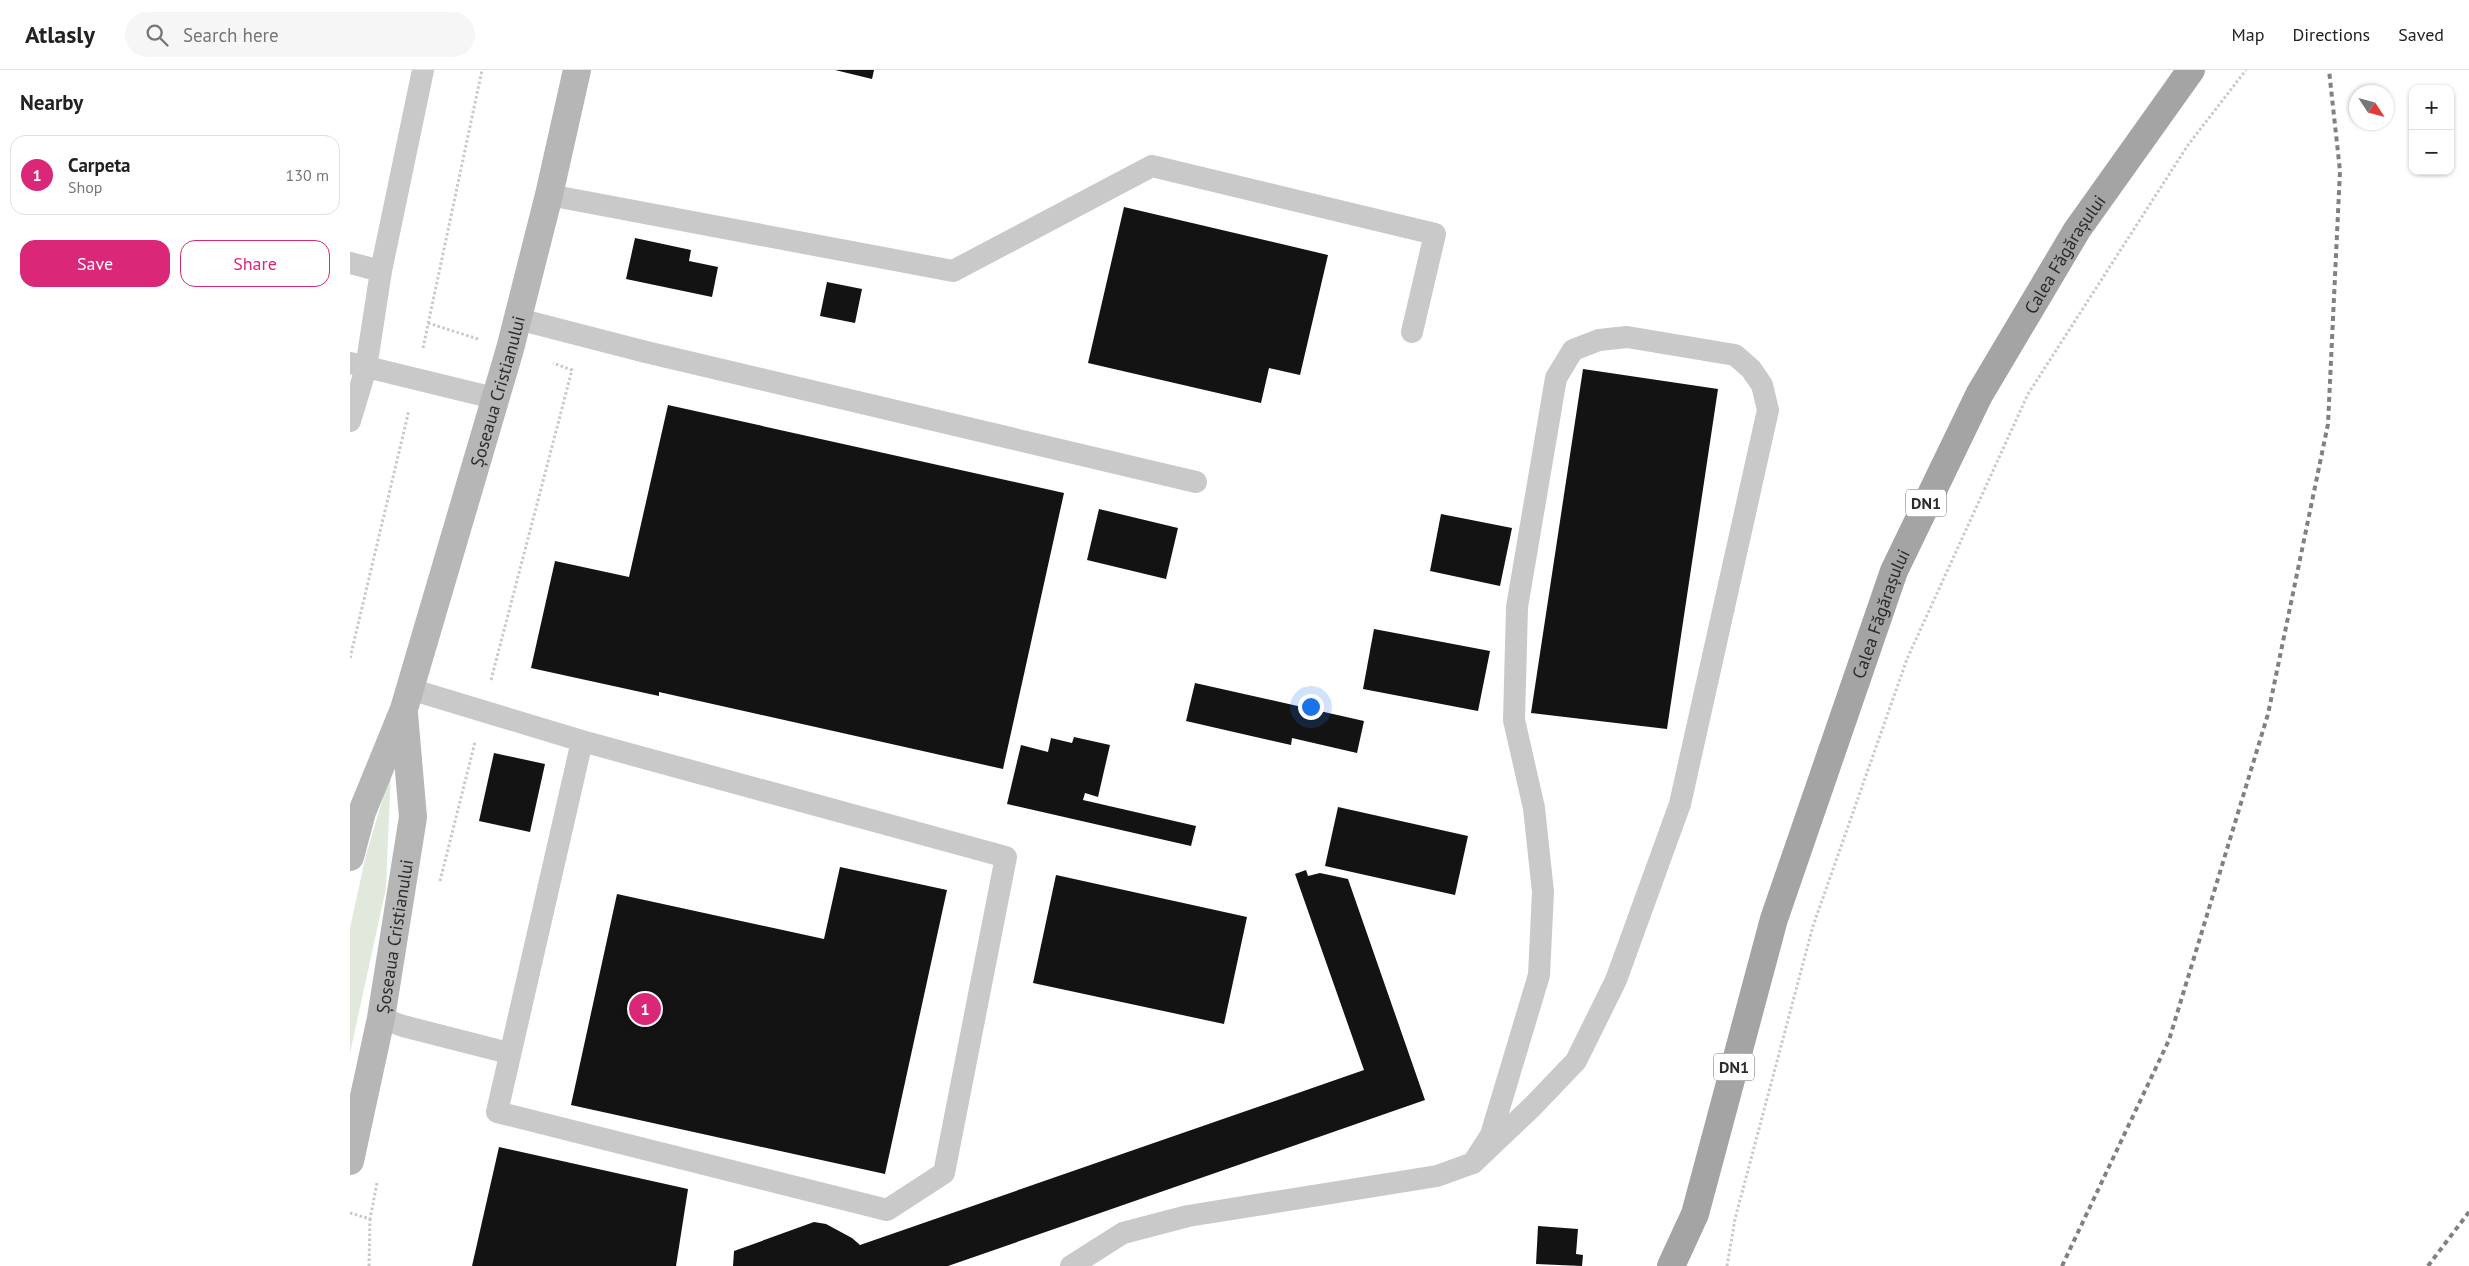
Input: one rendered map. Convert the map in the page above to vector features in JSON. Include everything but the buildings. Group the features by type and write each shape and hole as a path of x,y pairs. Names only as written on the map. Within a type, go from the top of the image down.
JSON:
{"main road":[{"name":"Calea Făgărașului","path":"1671,1266 1695,1214 1774,920 1894,571 1979,395 2077,230 2190,70"},
{"name":"Calea Făgărașului","path":"1691,1266 1695,1214"}],"street":[{"name":"Șoseaua Cristianului","path":"350,857 362,812 407,699 518,320 577,70"},
{"name":"Șoseaua Cristianului","path":"350,1161 381,1018 413,817 407,699"}],"lane":[{"path":"350,420 358,365 381,271 423,70"},
{"path":"549,195 953,271 1152,166 1435,234 1412,332"},
{"path":"350,263 381,271"},
{"path":"518,320 1196,482"},
{"path":"1071,1266 1123,1233 1133,1230 1188,1216 1437,1176 1473,1163 1576,1061 1616,980 1680,804 1768,410 1762,385 1751,369 1735,355 1627,337 1599,340 1573,350 1556,378 1517,607 1514,720 1534,808 1543,892 1539,975 1491,1135 1473,1163"},
{"path":"358,365 494,398"},
{"path":"407,699 582,741 1006,858 944,1173 887,1210 497,1112 582,741"},
{"path":"381,1018 403,1026 509,1053"}],"path":[{"path":"1727,1266 1735,1219 1813,926 1908,659 2028,394 2188,145 2246,70"},
{"path":"369,1266 370,1219"}],"shaded area":[{"path":"391,771 386,888 350,1053 350,928 366,855"}],"railway":[{"path":"2062,1266 2169,1040 2268,714 2328,424 2340,171 2329,70"},
{"path":"2428,1266 2469,1212"}],"place":[{"name":"Carpeta","path":"645,1009"}]}
